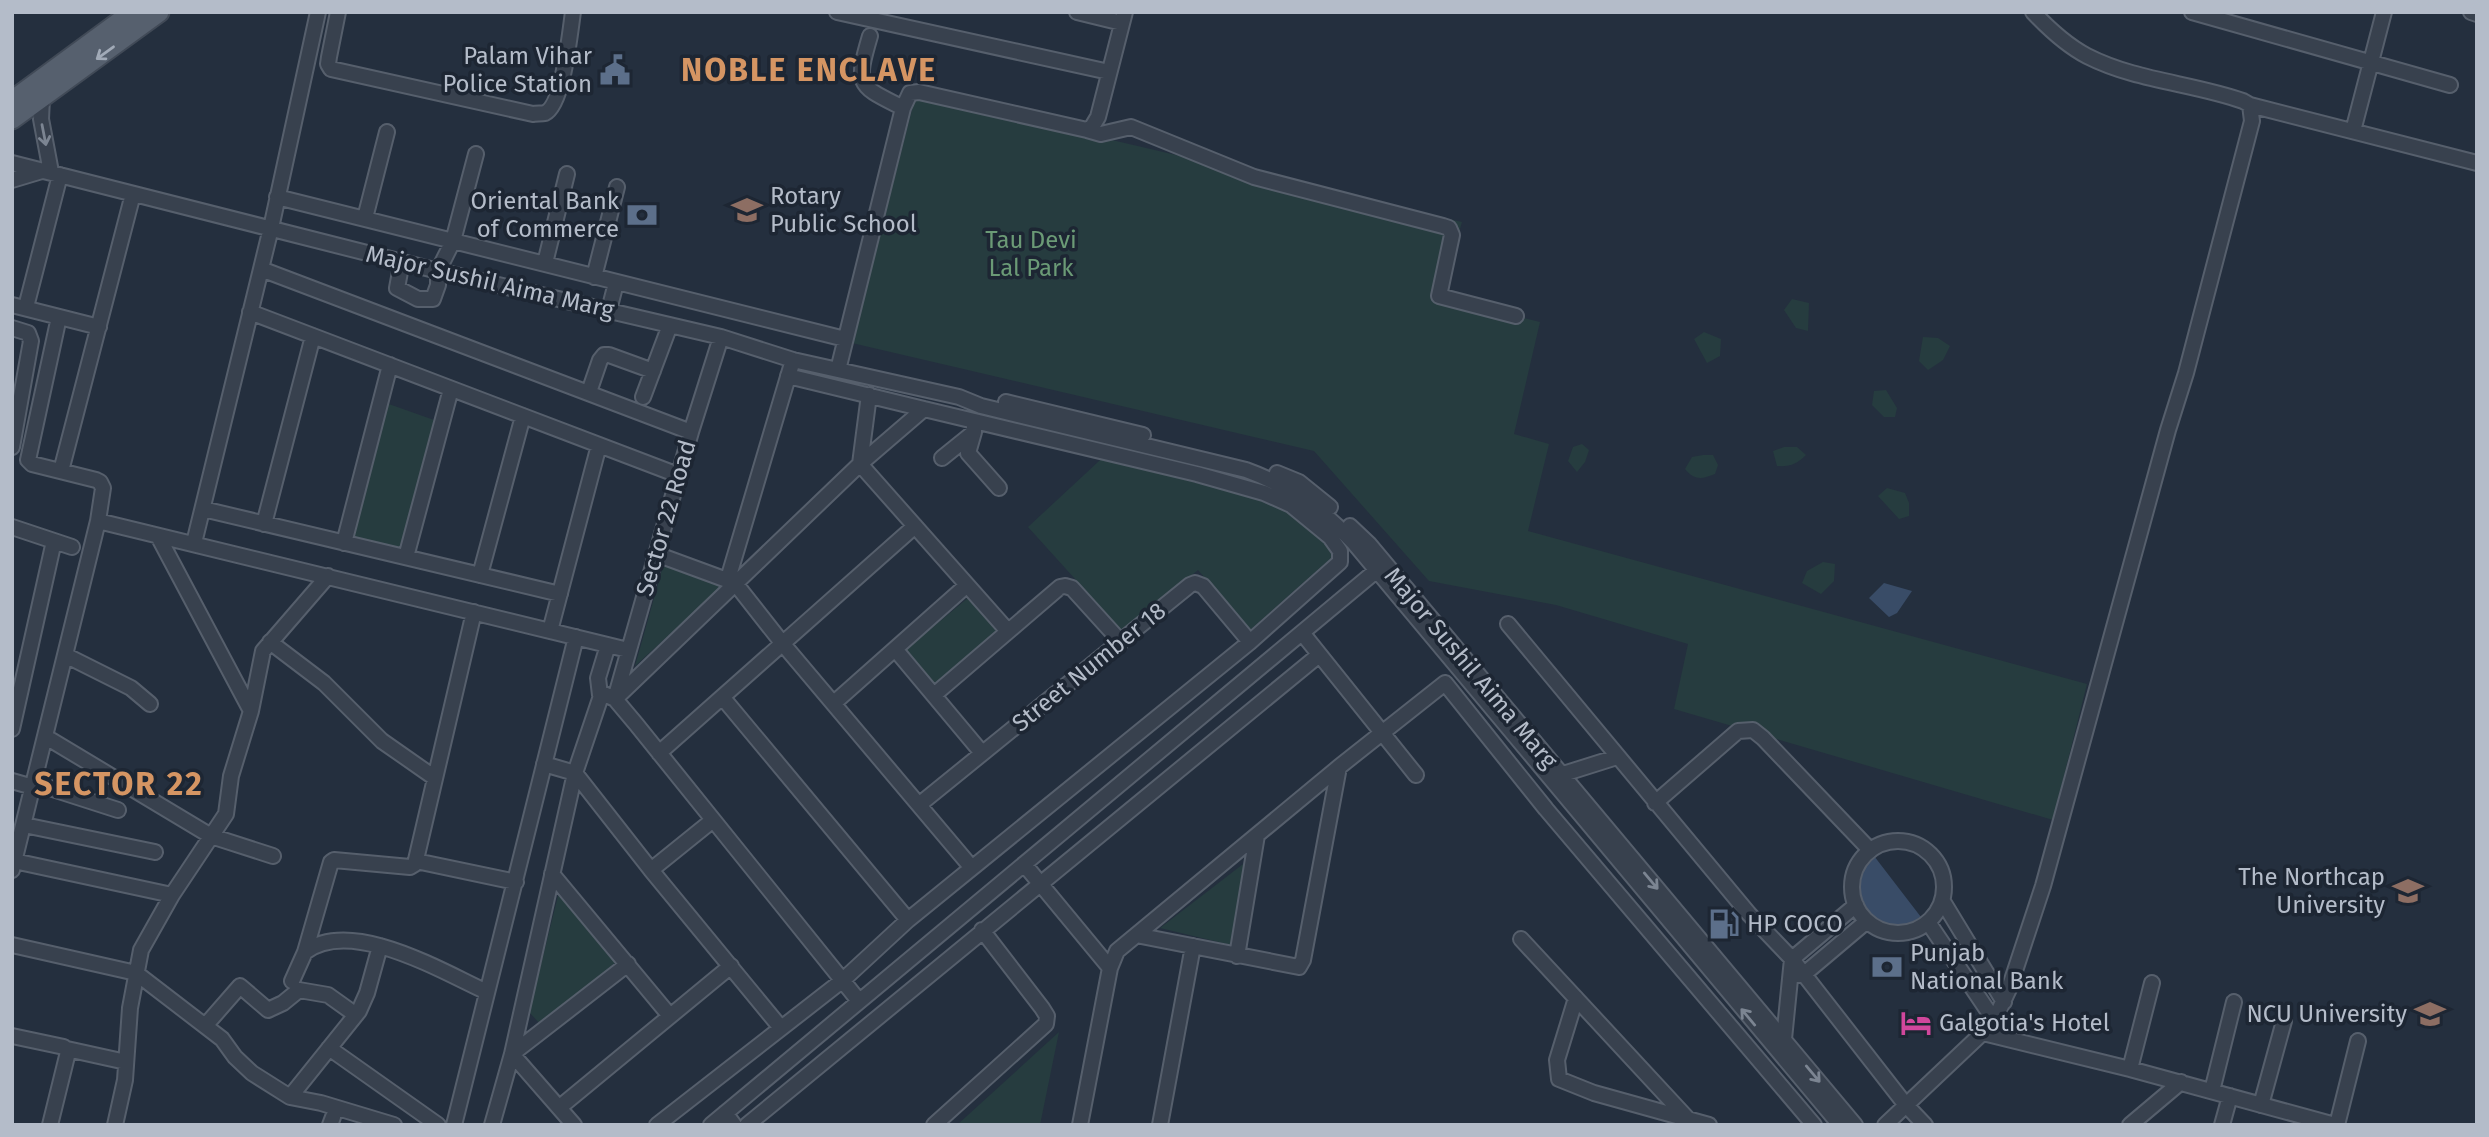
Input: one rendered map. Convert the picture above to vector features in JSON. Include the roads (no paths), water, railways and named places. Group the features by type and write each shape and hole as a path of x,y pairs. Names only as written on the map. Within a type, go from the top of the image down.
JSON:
{"main road":[{"path":"12,101 134,12"},
{"path":"12,119 159,12"}],"street":[{"path":"194,543 271,228 318,12"},
{"path":"338,12 328,64 331,69 533,114 545,113 553,105 561,81 573,12"},
{"path":"837,12 1109,72"},
{"path":"1077,12 1123,18 1098,117 1093,127 1087,131"},
{"path":"2033,12 2051,32 2107,65 2477,163"},
{"path":"2192,12 2450,85"},
{"path":"2353,131 2384,12"},
{"path":"2471,12 2477,14"},
{"path":"870,36 862,67 863,82 868,90 903,108"},
{"path":"838,370 903,108 909,93 919,92 1101,134 1127,126 1137,128 1254,177 1449,228 1452,235 1439,296 1516,316"},
{"path":"41,98 41,119 52,173 19,306 99,327"},
{"path":"1885,1125 1983,1033 2004,1002 2043,886 2186,373 2252,121 2250,105"},
{"path":"365,218 387,132"},
{"path":"402,261 397,288 418,299 433,299 439,271 453,241 476,154"},
{"name":"Major Sushil Aima Marg","path":"12,163 439,271 721,337 793,360 968,399 982,396 1063,414 1230,457 1299,482 1315,493 1368,544 1380,568 1461,671 1828,1118 1840,1125"},
{"path":"12,180 52,173"},
{"path":"545,263 566,174"},
{"path":"594,277 617,187"},
{"path":"61,471 134,194"},
{"path":"277,197 845,339"},
{"path":"261,269 691,432"},
{"path":"609,310 616,283"},
{"path":"250,312 678,475"},
{"path":"59,317 28,460 32,464 103,484 46,737 13,866 172,895"},
{"path":"643,397 670,325"},
{"path":"12,328 28,333 31,341 12,447"},
{"path":"264,524 313,336"},
{"name":"Sector 22 Road","path":"614,699 678,475 721,337"},
{"path":"589,392 604,355 653,372"},
{"path":"732,581 793,360"},
{"path":"344,542 390,365"},
{"path":"657,1125 843,980 908,920 1250,642 1339,562 1341,557 1338,545 1299,512 1271,496 1197,474 974,426 924,409 788,376"},
{"path":"406,557 451,389"},
{"path":"869,395 860,464 1007,630"},
{"path":"614,699 732,581 924,409"},
{"path":"480,575 523,416"},
{"path":"942,458 974,426"},
{"path":"974,426 968,451 970,457 999,488"},
{"path":"550,631 599,445"},
{"path":"203,509 560,594"},
{"path":"97,520 628,650"},
{"path":"659,753 915,526"},
{"path":"12,527 72,547"},
{"path":"158,536 251,711"},
{"path":"12,729 54,541"},
{"path":"656,554 732,581 972,868"},
{"path":"711,1125 729,1119 859,1001 1380,568"},
{"name":"Major Sushil Aima Marg","path":"1380,568 1470,664 1855,1125"},
{"path":"115,1125 127,1062 129,1019 141,950 172,895 228,809 231,776 251,711 261,656 328,576"},
{"name":"Street Number 18","path":"920,804 1195,583 1203,586 1250,642"},
{"path":"834,703 967,585"},
{"path":"933,695 1060,587 1072,588 1121,642"},
{"path":"292,981 304,952 331,862 334,860 410,867 416,861 474,612"},
{"path":"1508,624 1749,914 1792,959 1797,975 1925,1125"},
{"path":"1303,634 1416,775"},
{"path":"454,1125 576,637"},
{"path":"270,642 324,683 382,741 435,778"},
{"path":"492,1125 512,1054 575,773 600,695 598,678 608,645"},
{"path":"895,649 982,753"},
{"path":"65,655 131,688 150,704"},
{"path":"747,1125 1320,655"},
{"path":"1080,1125 1110,968 1117,951 1339,767 1461,671"},
{"path":"1445,683 1546,808 1814,1125"},
{"path":"600,695 614,699 859,1001"},
{"path":"723,698 908,920"},
{"path":"1656,803 1738,732 1753,730 1870,850"},
{"path":"46,737 211,836 273,856"},
{"path":"1560,775 1617,757"},
{"path":"544,764 575,773 781,1028"},
{"path":"1136,935 1296,968 1301,965 1339,767"},
{"path":"12,782 34,785 117,810"},
{"path":"651,870 713,820"},
{"path":"24,825 155,852"},
{"path":"1237,956 1257,835"},
{"path":"1897,840 1924,848 1935,859 1945,886 1937,912 1928,922 1917,929 1891,932 1867,921 1856,905 1852,890 1853,875 1859,861 1870,850 1882,843 1897,840"},
{"path":"416,861 516,882"},
{"path":"1024,864 1110,968"},
{"path":"552,874 670,1016"},
{"path":"1942,900 2004,1002"},
{"path":"1792,959 1856,905"},
{"path":"1784,1039 1797,975 1867,921"},
{"path":"1928,922 1994,1020"},
{"path":"934,1125 1046,1024 1047,1016 982,930"},
{"path":"1521,939 1687,1118"},
{"path":"304,952 315,944 329,940 388,946 487,992"},
{"path":"12,945 136,973 222,1039 235,1057 252,1073 290,1097 321,1103 394,1125 399,1103 387,1089"},
{"path":"290,1097 356,1015 367,993 380,946"},
{"path":"1160,1125 1193,946"},
{"path":"512,1054 628,964"},
{"path":"560,1107 731,966"},
{"path":"2130,1069 2152,983"},
{"path":"205,1026 240,986 268,1010 283,1003 299,990 328,995 356,1015"},
{"path":"1576,998 1558,1060 1556,1073 1559,1079 1594,1093 1709,1125"},
{"path":"2213,1091 2234,1002"},
{"path":"2262,1104 2284,1021"},
{"path":"1983,1033 2262,1104 2305,1121 2335,1125 2358,1041"},
{"path":"12,1036 127,1062"},
{"path":"329,1048 438,1125"},
{"path":"50,1125 68,1055 67,1049"},
{"path":"512,1054 574,1125"},
{"path":"2130,1125 2181,1082"},
{"path":"2222,1125 2230,1096"}],"water":[{"path":"1884,583 1912,591 1897,613 1889,617 1869,598"},
{"path":"1871,852 1924,921 1909,929 1897,930 1886,928 1868,914 1858,892 1857,881 1858,869"}],"place":[{"name":"Palam Vihar Police Station","path":"615,70"},
{"name":"Rotary Public School","path":"747,210"},
{"name":"Oriental Bank of Commerce","path":"642,215"},
{"name":"The Northcap University","path":"2408,891"},
{"name":"HP COCO","path":"1724,924"},
{"name":"Punjab National Bank","path":"1887,967"},
{"name":"NCU University","path":"2430,1014"},
{"name":"Galgotia's Hotel","path":"1916,1023"}],"district":[{"name":"NOBLE ENCLAVE","path":"809,70"},
{"name":"SECTOR 22","path":"119,784"}],"park label":[{"name":"Tau Devi Lal Park","path":"1031,254"}]}
